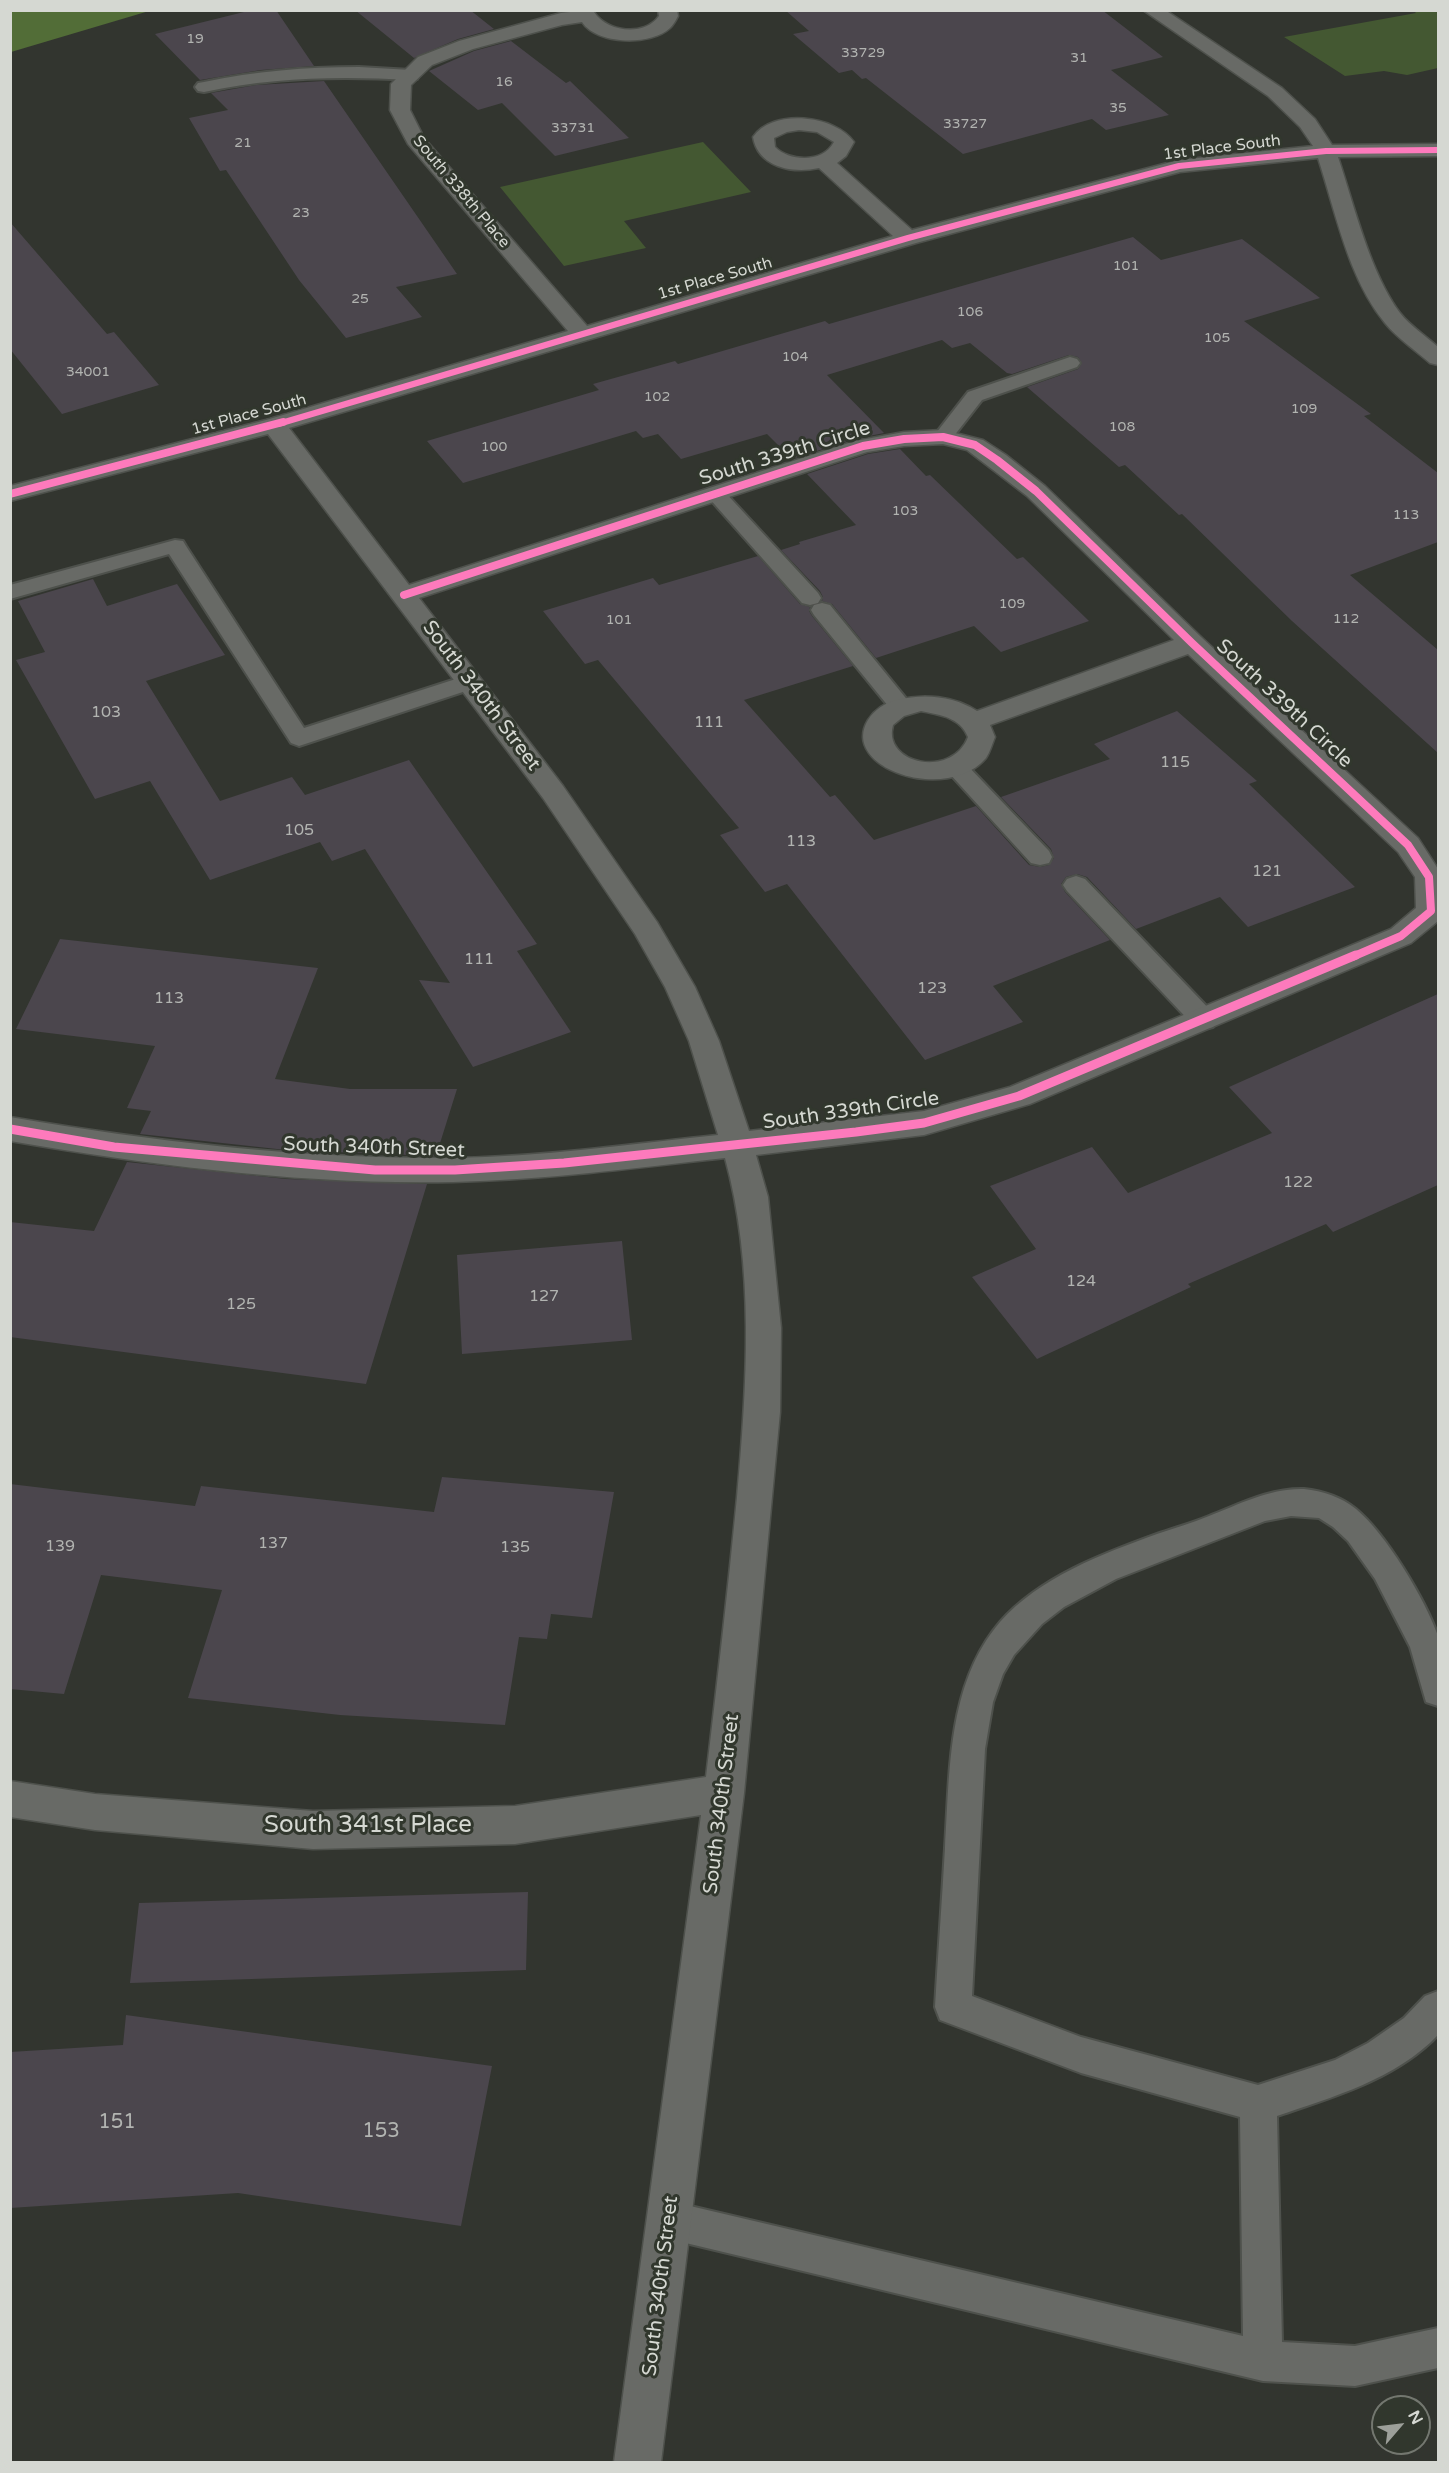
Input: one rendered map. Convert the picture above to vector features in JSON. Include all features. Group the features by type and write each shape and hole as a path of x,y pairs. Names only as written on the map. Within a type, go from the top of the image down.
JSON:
{"street":[{"path":"411,75 425,61 465,45 561,19 588,13 589,22 596,28 607,32 634,34 659,28 667,22 669,16 667,10"},
{"path":"1152,10 1275,92 1308,123 1326,151 1364,266 1377,296 1394,320 1438,358"},
{"name":"South 338th Place","path":"411,75 401,84 400,110 415,140 582,334"},
{"name":"1st Place South","path":"10,494 274,425 908,238 1179,166 1326,151 1438,150"},
{"path":"823,161 908,238"},
{"name":"South 340th Street","path":"274,425 554,792 648,929 680,987 704,1041 752,1197 764,1328 762,1412 752,1528 724,1793 638,2463"},
{"name":"South 339th Circle","path":"404,595 863,446 904,439 943,437 975,445 1036,491 1192,643 1408,845 1429,877 1431,911 1401,936 1019,1096 924,1123 737,1144"},
{"name":"South 339th Circle","path":"974,721 1192,643"},
{"path":"921,703 941,705 960,711 974,721 982,733 981,747 973,759 957,768 938,771 916,770 897,764 883,753 877,740 878,727 886,715 901,707 921,703"},
{"name":"South 340th Street","path":"10,1129 114,1147 299,1166 375,1170 455,1170 564,1163 737,1144"},
{"name":"South 341st Place","path":"10,1799 95,1812 313,1830 515,1825 724,1793"}],"lane":[{"path":"204,87 237,79 284,73 356,71 411,75"},
{"path":"943,437 975,396 1070,363"},
{"path":"716,493 816,604 901,707"},
{"path":"10,592 175,546 299,738 471,682"},
{"path":"957,768 1040,857"},
{"path":"1076,885 1204,1020"},
{"path":"1438,1691 1427,1649 1401,1595 1372,1548 1347,1521 1329,1508 1306,1503 1280,1503 1111,1566 1036,1608 1011,1632 988,1667 974,1707 968,1749 953,2007 1081,2055 1258,2104 1342,2076 1381,2056 1417,2031 1438,2009"},
{"path":"1258,2104 1263,2361"},
{"path":"669,2220 1263,2361 1355,2366 1438,2348"}],"green space":[{"path":"11,10 149,10 149,11 11,52"},
{"path":"1414,11 1438,11 1438,68 1407,75 1384,71 1345,76 1284,37 1416,13"},
{"path":"703,142 751,192 624,221 646,248 564,266 500,187"}],"building":[{"path":"252,10 276,10 314,66 261,70 200,80 155,34"},
{"path":"355,10 470,10 494,29 458,39 414,58"},
{"path":"785,10 1102,10 1163,57 1111,70 1169,115 1106,130 1092,119 963,154 866,78 862,79 852,70 839,73 793,34 809,31"},
{"path":"511,41 566,83 570,81 629,138 555,156 502,103 478,110 429,71 474,51"},
{"path":"324,81 457,274 396,287 422,317 346,338 299,280 226,170 220,171 189,118 228,110 211,93 256,85"},
{"path":"10,222 107,334 114,332 159,385 62,414 10,349"},
{"path":"1133,237 1161,260 1242,239 1320,298 1244,321 1371,414 1364,416 1438,473 1438,542 1350,575 1438,650 1438,753 1292,621 1182,514 1179,515 1125,465 1119,467 1027,387 1078,369 1082,363 1078,357 1069,355 1012,374 1007,373 970,343 952,348 942,340 827,375 884,433 854,439 792,459 767,434 681,459 658,434 643,438 636,431 463,483 427,441 599,390 593,384 675,361 678,364 825,321 829,324"},
{"path":"900,449 926,476 930,475 1017,559 1023,557 1089,621 1001,652 974,626 876,658 832,604 822,601 820,591 781,550 800,544 799,542 856,525 807,474 868,454"},
{"path":"758,556 800,604 810,607 809,611 812,616 853,666 744,700 830,797 835,795 874,840 976,806 1029,865 1040,867 1049,865 1054,858 1051,849 1001,797 1110,759 1094,744 1177,711 1257,781 1249,784 1355,887 1248,927 1220,897 1136,929 1087,877 1077,874 1066,877 1061,884 1065,892 1110,940 993,986 1023,1022 925,1060 787,884 765,892 720,835 739,828 598,660 585,664 543,611 653,578 659,585"},
{"path":"93,579 107,606 177,584 225,655 146,681 220,801 292,777 305,795 409,760 537,944 517,951 571,1032 473,1067 419,980 450,983 365,849 332,861 320,842 210,880 150,781 95,799 16,660 45,652 18,601"},
{"path":"60,939 318,968 275,1079 350,1089 457,1089 436,1156 286,1150 140,1134 151,1111 127,1108 155,1046 16,1029"},
{"path":"1438,994 1438,1185 1333,1232 1326,1224 1188,1284 1191,1287 1037,1359 972,1277 1036,1249 990,1186 1092,1147 1128,1193 1272,1133 1229,1087"},
{"path":"127,1162 286,1179 427,1184 366,1384 10,1337 10,1222 94,1231"},
{"path":"622,1241 632,1340 462,1354 457,1255"},
{"path":"442,1477 614,1492 592,1618 551,1614 547,1639 519,1637 505,1725 340,1715 188,1698 222,1590 101,1575 64,1694 10,1689 10,1484 195,1506 201,1486 434,1512"},
{"path":"528,1892 526,1970 130,1983 139,1903"},
{"path":"126,2015 492,2066 461,2226 238,2193 10,2208 10,2052 123,2045"}],"cycle path":[{"path":"10,494 274,425 908,238 1179,166 1326,151 1438,150"},
{"path":"10,1129 114,1147 299,1165 375,1170 455,1170 564,1163 924,1123 1019,1096 1204,1020 1401,936 1431,911 1429,877 1408,845 1192,643 1036,491 975,445 943,437 904,439 863,446 404,595"}]}
